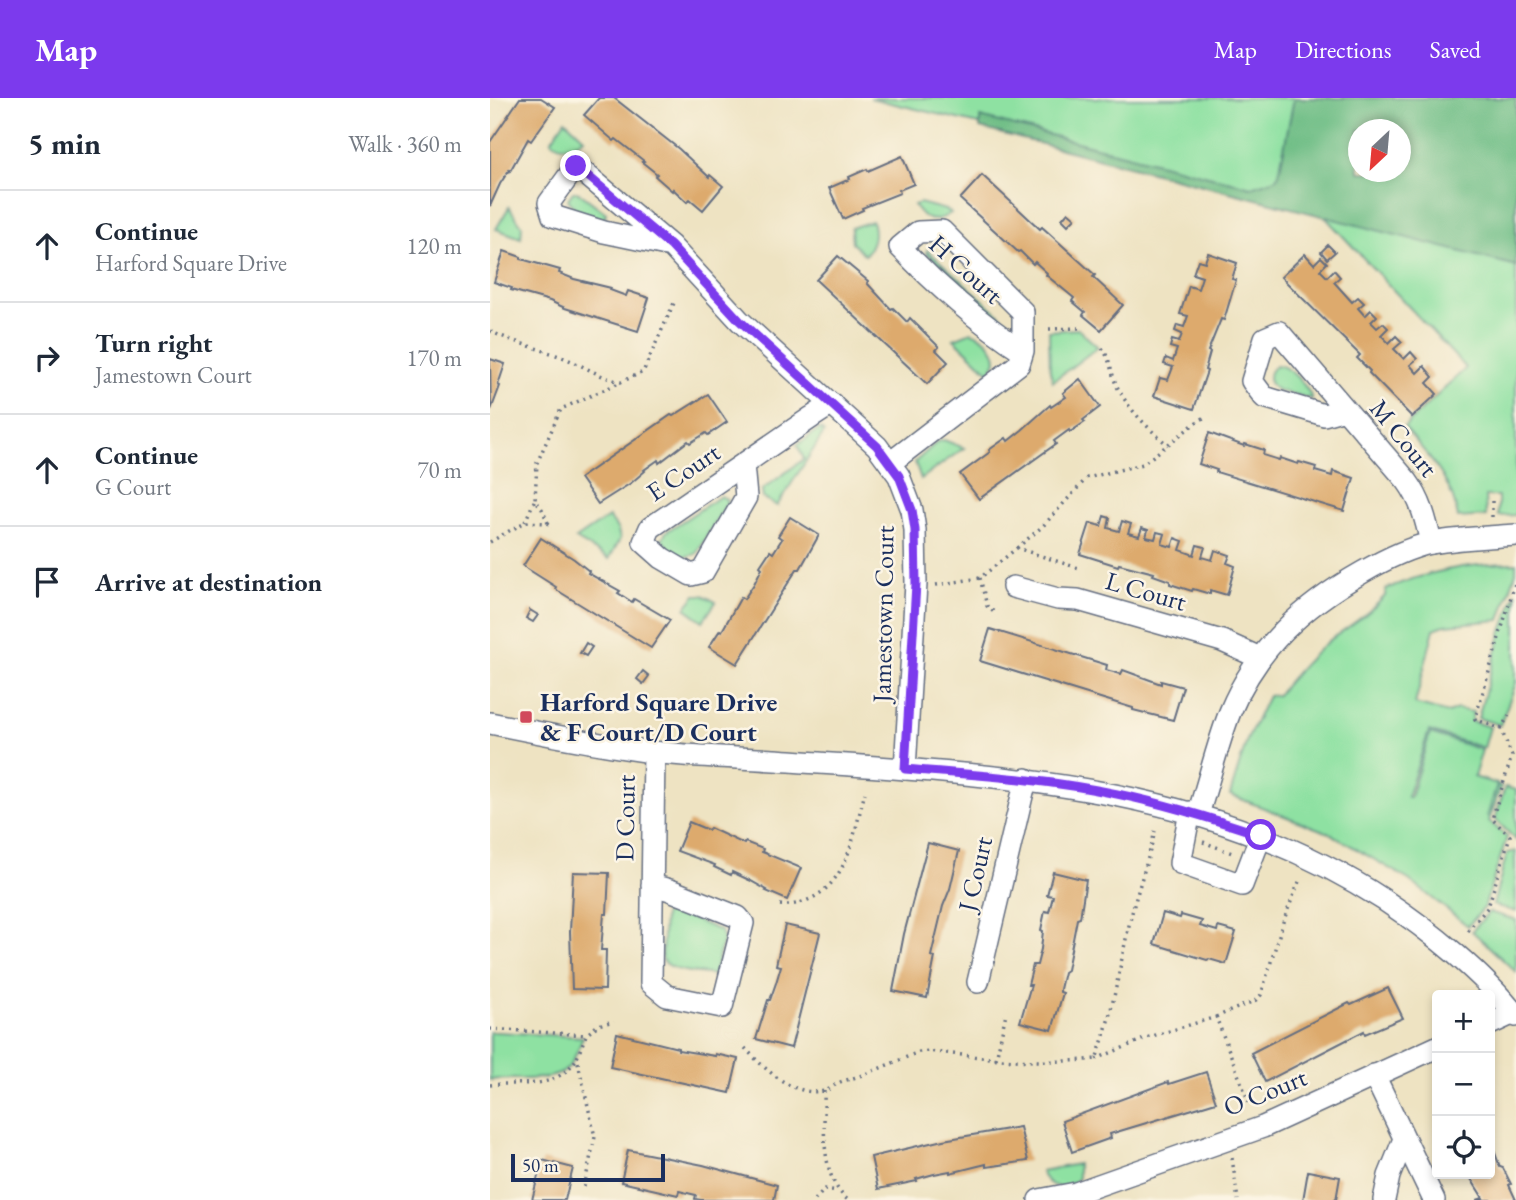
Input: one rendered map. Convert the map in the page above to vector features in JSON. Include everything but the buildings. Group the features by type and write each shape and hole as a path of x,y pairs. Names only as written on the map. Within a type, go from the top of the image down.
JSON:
{"street":[{"name":"Jamestown Court","path":"671,246 604,232 554,216 549,203 576,166 671,246 740,321 877,446 899,476 915,530 915,609 905,769"},
{"name":"H Court","path":"942,231 1023,312 1023,351 994,331 900,247 918,232 942,231"},
{"name":"M Court","path":"1345,409 1324,415 1264,397 1252,381 1265,338 1279,332 1345,409 1416,494 1425,514 1431,544"},
{"path":"890,463 1019,364 1023,351"},
{"name":"E Court","path":"743,465 747,497 703,572 691,575 662,558 644,542 650,528 832,404"},
{"path":"1261,835 1242,885 1180,863 1194,813 1231,712 1260,658 1289,624 1315,601 1404,551 1431,544 1516,535"},
{"name":"L Court","path":"1013,587 1058,599 1091,604 1222,642 1260,658"},
{"path":"490,723 654,752 1026,779 1117,794 1194,813 1261,835 1349,877 1401,911 1445,945 1516,1014 1495,1022"},
{"name":"D Court","path":"652,885 738,917 743,923 722,1007 667,996 651,983 652,885 654,752"},
{"name":"J Court","path":"978,982 1026,779"},
{"name":"O Court","path":"1039,1200 1112,1190 1226,1139 1263,1127 1432,1049"},
{"path":"1374,1075 1434,1200"},
{"path":"1384,1200 1389,1176 1404,1139"}],"path":[{"path":"525,522 535,499 537,463 561,409 643,372 674,303"},
{"path":"1049,329 1080,328"},
{"path":"490,331 621,382"},
{"path":"1102,348 1108,356 1118,390 1150,430 1168,445"},
{"path":"1017,548 1043,526 1087,478 1143,464 1208,416"},
{"path":"490,542 525,522 550,525 535,499"},
{"path":"979,578 987,606 996,614"},
{"path":"1468,930 1489,907 1510,836 1492,819 1512,757 1501,729 1475,719 1516,580"},
{"path":"1501,729 1511,711"},
{"path":"780,905 796,904 815,896 839,875 865,793"},
{"path":"1096,1059 1111,1015 1130,918 1155,831"},
{"path":"1197,840 1240,856"},
{"path":"745,1048 778,1079 805,1090 824,1091 840,1082 856,1079 919,1052 1068,1062 1096,1059 1149,1037 1216,1017 1256,1000 1261,995 1283,922 1300,879"},
{"path":"996,1059 1006,1013"},
{"path":"1216,1017 1250,1105"},
{"path":"490,1085 552,1080 568,1072 586,1035 598,1025 614,1021"},
{"path":"490,1029 586,1035"},
{"path":"577,1058 595,1137 584,1188"},
{"path":"824,1091 825,1134 831,1175 839,1192 848,1200"},
{"path":"1226,1139 1235,1167 1238,1200"},
{"path":"815,1200 825,1189 839,1192"}],"green space":[{"path":"870,98 1516,98 1516,515 1498,516 1498,496 1485,496 1486,516 1458,518 1445,480 1404,427 1466,368 1313,204"},
{"path":"1294,98 1516,98 1516,266 980,128 980,117 1251,187 1276,179"},
{"path":"565,120 584,138 576,144 560,146 551,141"},
{"path":"573,192 578,192 606,213 604,220 575,209 568,199"},
{"path":"920,203 951,213 940,219 930,220 914,205"},
{"path":"509,207 522,226 521,238 496,229"},
{"path":"872,221 873,239 865,255 852,243 851,228"},
{"path":"927,250 1009,323 1008,327 926,253"},
{"path":"1078,329 1098,347 1053,381 1050,371 1049,331"},
{"path":"971,332 985,339 994,351 996,361 990,373 954,339"},
{"path":"1276,365 1287,369 1297,378 1312,399 1277,390 1269,375"},
{"path":"820,429 824,433 777,506 763,498 762,490 804,459 797,445"},
{"path":"944,440 964,448 921,479 915,462 937,442"},
{"path":"721,496 727,503 696,554 680,558 669,550 662,539 666,532"},
{"path":"609,517 618,530 620,539 609,559 576,539"},
{"path":"1516,563 1516,572 1500,620 1445,625 1434,629 1415,704 1448,713 1457,709 1473,712 1471,721 1490,727 1484,748 1429,731 1407,797 1410,797 1430,733 1482,750 1474,777 1497,784 1487,817 1498,785 1501,786 1489,821 1507,837 1484,908 1468,926 1409,880 1329,833 1230,795 1247,740 1268,696 1277,695 1323,646 1379,602 1385,596 1386,589 1450,569"},
{"path":"1516,592 1516,683 1500,725 1478,718 1502,631"},
{"path":"696,595 703,595 716,602 703,621 685,608"},
{"path":"1505,787 1516,790 1516,840 1495,819"},
{"path":"1516,851 1516,912 1493,905 1507,853"},
{"path":"671,910 721,931 723,939 714,975 678,969 666,964 662,959 664,915"},
{"path":"1489,912 1516,920 1516,972 1472,931"},
{"path":"490,1032 583,1037 573,1061 561,1073 542,1078 490,1080"},
{"path":"1078,1164 1078,1178 1063,1187 1052,1185 1041,1171"}],"place":[{"name":"Harford Square Drive & F Court/D Court","path":"526,717"}],"route":[{"path":"576,166 671,246 740,321 877,446 899,476 912,510 915,530 916,584 905,769 1026,779 1117,794 1198,814 1261,835"}]}
